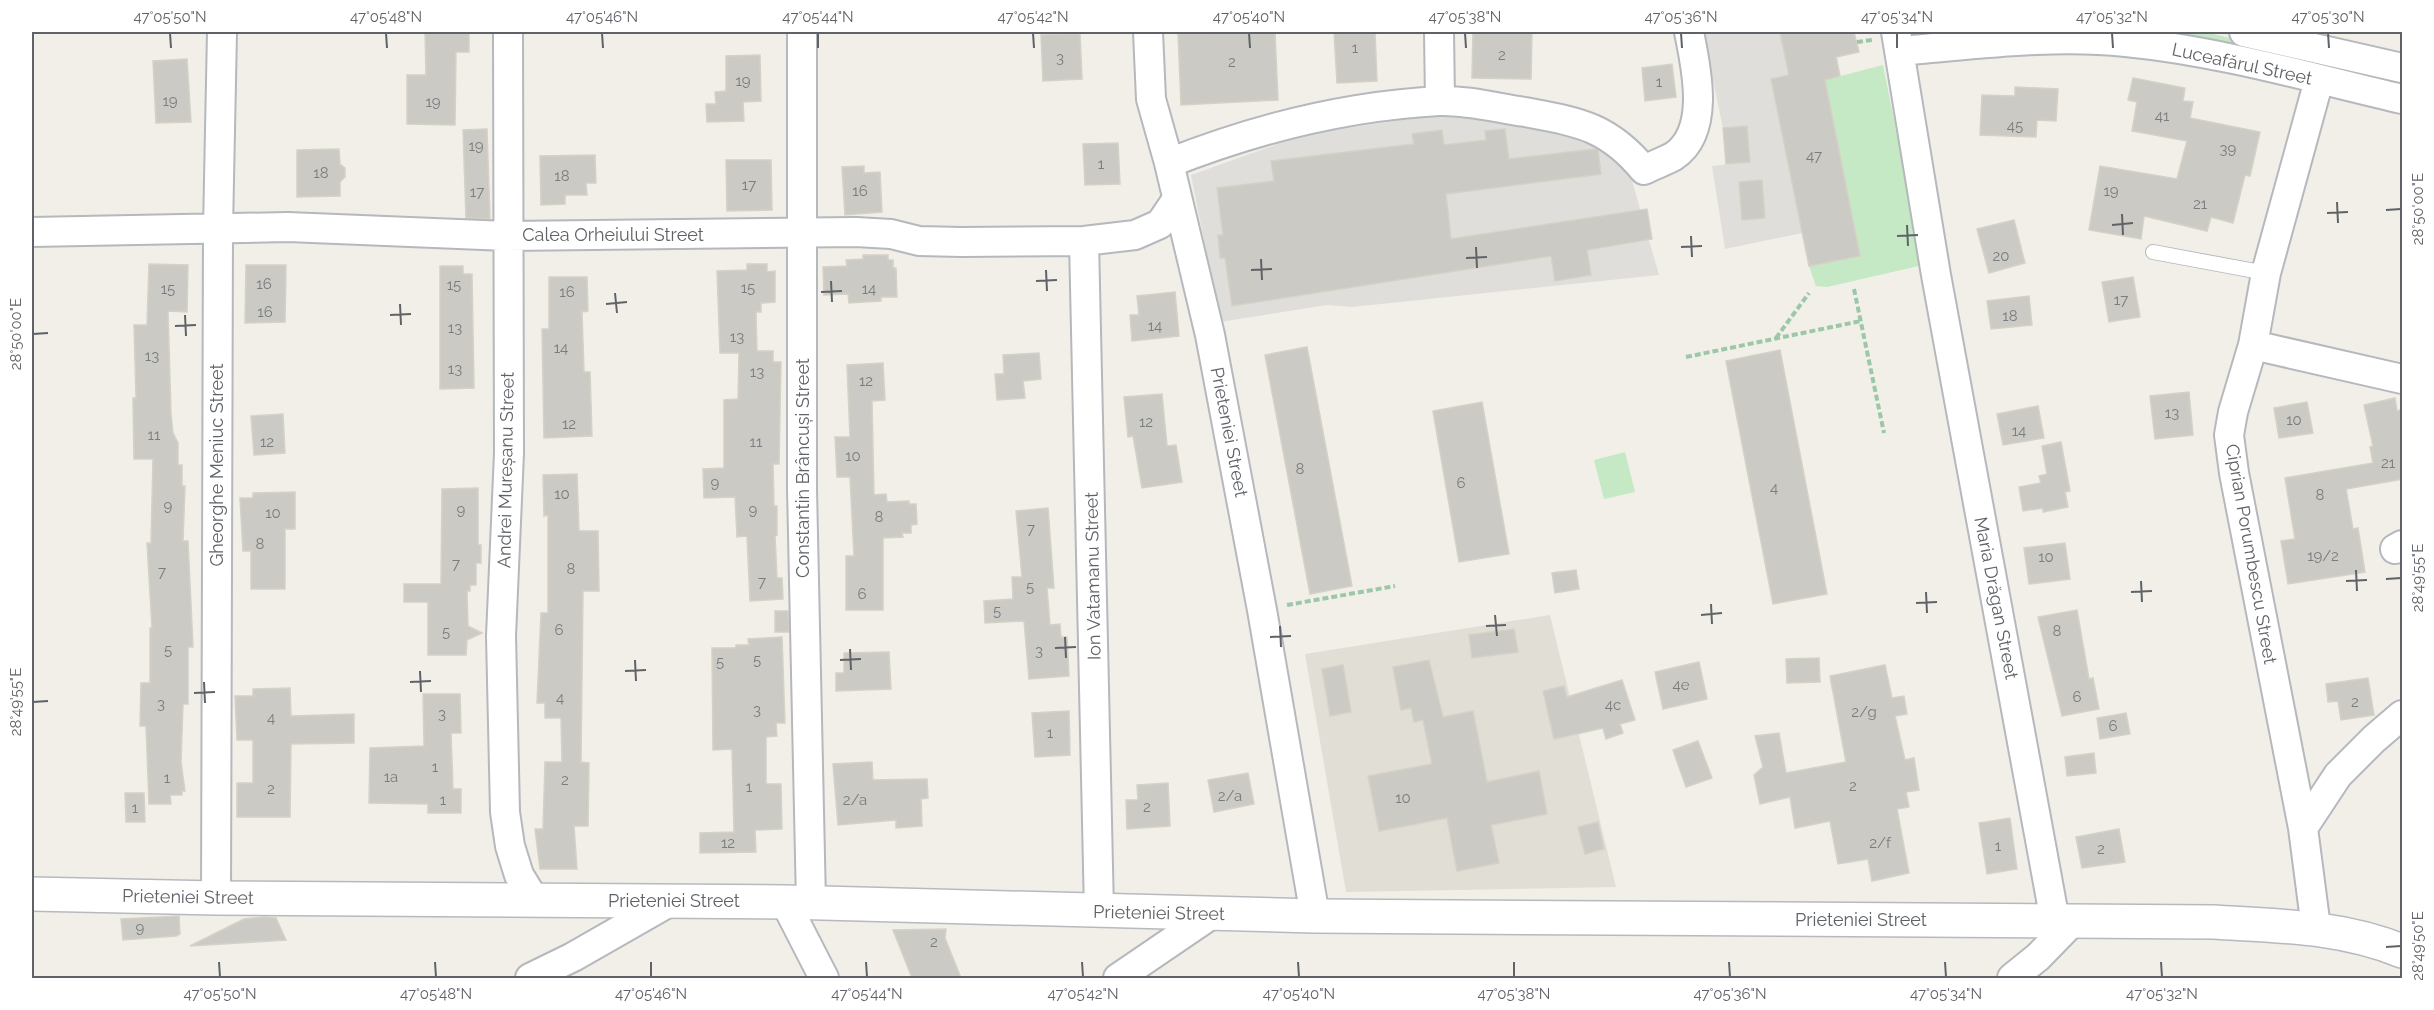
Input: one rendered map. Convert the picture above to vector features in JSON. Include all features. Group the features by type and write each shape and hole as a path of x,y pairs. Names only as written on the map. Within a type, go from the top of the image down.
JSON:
{"street":[{"name":"Gheorghe Meniuc Street","path":"216,898 218,229 222,32"},
{"name":"Andrei Mureșanu Street","path":"508,32 509,453 501,636 505,812 510,846 519,875 535,902"},
{"name":"Constantin Brâncuși Street","path":"798,903 804,234 802,32"},
{"name":"Prieteniei Street","path":"1148,32 1151,99 1169,163 1210,335 1262,609 1316,916"},
{"path":"1439,32 1440,101"},
{"path":"1169,163 1261,130 1342,113 1440,101 1470,103 1588,126 1608,135 1628,151 1644,170 1676,155 1693,131 1699,108 1689,32"},
{"name":"Luceafărul Street","path":"2244,32 2403,68"},
{"name":"Luceafărul Street","path":"1898,41 2125,42 2194,52 2403,99"},
{"name":"Maria Drăgan Street","path":"1898,41 1935,275 2064,921"},
{"name":"Ciprian Porumbescu Street","path":"2316,928 2303,828 2230,448 2233,412 2253,345 2266,273 2319,80"},
{"name":"Calea Orheiului Street","path":"32,232 288,227 507,236 891,234 919,240 960,242 1084,241 1134,235 1160,224 1177,199"},
{"name":"Ion Vatamanu Street","path":"1084,241 1099,911"},
{"path":"2253,345 2403,379"},
{"path":"2303,828 2338,775 2374,739 2403,715"},
{"name":"Prieteniei Street","path":"32,894 535,902 798,903 1316,916 2212,922 2316,928 2375,940 2403,951"},
{"path":"530,978 573,957 671,901"},
{"path":"798,903 824,978"},
{"path":"1118,978 1212,914"},
{"path":"2012,978 2038,957 2064,921"}],"lane":[{"path":"2153,252 2266,273"}],"path":[{"path":"1854,289 1884,434"},
{"path":"1776,338 1809,292"},
{"path":"1686,357 1861,321"},
{"path":"1262,609 1395,586"}],"shaded area":[{"path":"1703,32 1854,32 1859,52 1837,57 1840,76 1825,80 1860,256 1802,233 1725,249 1712,166 1750,162 1747,127 1723,128"},
{"path":"1433,115 1492,117 1579,132 1629,170 1659,275 1352,307 1327,305 1220,322 1191,175 1303,135"},
{"path":"1550,615 1616,887 1346,892 1305,654"}],"green space":[{"path":"2144,32 2204,32 2402,78 2402,89"},
{"path":"1883,65 1923,265 1827,287 1816,286 1809,266 1825,80"},
{"path":"1625,452 1635,492 1604,499 1594,460"}],"building":[{"path":"425,32 469,32 469,52 456,52 455,125 407,124 407,75 426,75"},
{"path":"1275,32 1278,100 1181,105 1178,34"},
{"path":"1334,32 1375,32 1377,81 1337,83"},
{"path":"1473,32 1532,32 1531,79 1472,78"},
{"path":"1780,32 1854,32 1859,52 1836,57 1840,76 1825,80 1860,256 1809,266 1771,79 1789,75"},
{"path":"1080,34 1082,79 1043,81 1041,35"},
{"path":"760,55 761,101 743,102 744,121 707,122 706,104 716,104 715,92 726,91 726,56"},
{"path":"187,59 191,122 156,123 153,61"},
{"path":"1672,64 1676,97 1645,101 1642,68"},
{"path":"2133,78 2185,88 2183,101 2193,102 2190,118 2260,132 2250,176 2245,175 2233,223 2211,217 2207,231 2144,216 2141,239 2089,230 2100,166 2177,179 2187,141 2132,131 2137,102 2128,100"},
{"path":"2015,87 2058,89 2056,121 2037,120 2036,137 1980,135 1982,95 2015,96"},
{"path":"1747,126 1750,162 1726,164 1723,128"},
{"path":"487,129 490,219 466,218 463,130"},
{"path":"1505,129 1509,159 1595,149 1598,150 1601,174 1446,194 1451,239 1647,209 1652,239 1587,250 1591,275 1555,281 1551,256 1232,306 1225,258 1220,258 1218,235 1223,235 1217,188 1274,181 1271,161 1414,144 1412,134 1442,130 1444,145 1486,140 1485,131"},
{"path":"1118,143 1120,184 1085,185 1083,144"},
{"path":"339,149 340,164 345,168 345,177 340,182 340,196 297,197 297,150"},
{"path":"595,155 596,183 586,183 587,195 565,195 565,204 541,205 540,156"},
{"path":"726,160 771,160 772,210 727,211"},
{"path":"864,166 864,173 880,172 882,212 845,215 842,167"},
{"path":"1762,180 1765,218 1742,220 1739,182"},
{"path":"2014,220 2025,263 1989,273 1977,229"},
{"path":"863,255 888,255 888,260 893,260 893,268 896,268 897,297 881,297 881,301 849,303 848,294 824,295 823,267 847,266 846,260 863,259"},
{"path":"149,264 188,265 187,312 168,311 171,414 173,433 178,443 178,465 182,465 182,486 185,486 183,541 188,541 193,647 188,647 188,704 183,704 181,762 185,791 182,791 182,795 170,795 171,804 149,804 146,726 140,726 141,683 150,683 150,628 152,628 147,543 151,543 153,459 134,459 133,398 136,398 134,325 147,325"},
{"path":"747,264 767,264 767,272 775,271 775,302 761,303 761,312 756,312 757,351 773,351 773,362 781,362 779,464 773,464 774,506 777,506 777,535 775,536 777,578 782,578 783,599 750,601 747,536 737,537 735,497 704,498 703,469 724,468 724,400 738,399 739,353 720,353 717,271 747,270"},
{"path":"246,265 286,265 285,322 245,323"},
{"path":"440,266 463,266 463,274 472,274 474,388 440,389"},
{"path":"549,277 587,277 588,311 582,312 584,372 590,372 592,436 544,438 542,329 549,329"},
{"path":"2133,277 2140,317 2109,322 2102,282"},
{"path":"1175,292 1179,336 1132,341 1130,315 1139,315 1137,296"},
{"path":"2029,296 2032,325 1991,329 1987,301"},
{"path":"1307,347 1352,586 1310,594 1265,355"},
{"path":"1780,350 1827,594 1773,604 1726,361"},
{"path":"1039,353 1041,379 1023,381 1025,398 997,400 995,374 1004,374 1003,355"},
{"path":"883,363 885,400 872,401 874,495 886,494 887,502 909,501 909,504 916,504 917,524 911,525 911,533 902,533 903,537 883,538 883,610 846,610 846,556 854,556 850,477 837,477 835,437 850,437 847,365"},
{"path":"2189,392 2193,435 2155,439 2150,396"},
{"path":"1162,394 1167,446 1176,445 1182,482 1142,488 1133,436 1128,437 1124,397"},
{"path":"2395,398 2397,411 2403,409 2403,479 2346,489 2353,529 2358,528 2365,572 2288,584 2281,541 2295,539 2285,478 2373,463 2370,447 2373,446 2364,405"},
{"path":"1482,402 1509,554 1459,562 1433,411"},
{"path":"2307,402 2313,433 2279,438 2274,408"},
{"path":"2038,406 2044,438 2003,445 1997,414"},
{"path":"283,414 285,453 254,455 251,416"},
{"path":"2061,442 2070,491 2065,492 2068,507 2043,512 2043,508 2023,511 2019,487 2041,483 2039,476 2047,474 2042,446"},
{"path":"577,474 579,531 598,531 599,591 583,591 581,762 589,763 588,826 574,826 577,869 540,869 535,829 543,829 545,762 562,762 561,718 545,718 545,703 537,703 541,613 548,613 548,515 544,516 543,475"},
{"path":"478,488 478,545 481,545 481,563 476,563 476,585 470,585 470,591 467,591 468,626 482,633 467,640 466,655 428,655 428,602 404,602 404,584 441,584 442,489"},
{"path":"295,492 295,529 285,529 285,589 251,589 251,551 243,551 240,498 253,498 253,493"},
{"path":"1048,508 1054,588 1047,588 1050,625 1060,624 1061,637 1067,637 1069,676 1029,679 1024,621 985,623 984,601 1013,599 1012,577 1022,577 1016,511"},
{"path":"2065,543 2070,579 2029,584 2024,548"},
{"path":"1576,570 1579,589 1555,593 1552,573"},
{"path":"2077,610 2089,679 2093,678 2099,709 2062,716 2038,617"},
{"path":"775,611 788,611 789,632 775,632"},
{"path":"1514,629 1518,652 1472,658 1469,635"},
{"path":"782,637 785,723 776,723 777,736 766,737 766,784 781,784 782,829 755,830 756,852 700,853 700,833 734,832 732,749 713,750 712,648 736,648 736,645 749,645 748,639"},
{"path":"889,652 891,689 836,691 836,673 844,673 844,653"},
{"path":"1819,658 1820,682 1787,683 1786,659"},
{"path":"1429,660 1443,717 1473,711 1487,782 1539,771 1547,814 1491,825 1499,863 1457,871 1447,818 1379,831 1368,776 1432,764 1423,720 1414,722 1411,708 1401,710 1393,667"},
{"path":"1699,662 1707,699 1663,709 1655,672"},
{"path":"1343,665 1351,712 1330,716 1322,669"},
{"path":"1885,665 1892,698 1904,696 1907,714 1895,716 1905,760 1914,758 1919,790 1906,792 1909,807 1897,809 1909,873 1872,881 1868,859 1838,864 1830,821 1795,828 1790,797 1760,804 1754,775 1763,767 1755,736 1779,733 1786,773 1846,762 1830,676"},
{"path":"2368,678 2374,715 2341,720 2338,701 2328,702 2326,684"},
{"path":"1622,680 1635,720 1620,724 1623,733 1606,739 1603,728 1554,739 1543,691 1564,686 1567,697"},
{"path":"290,688 291,716 354,714 354,743 291,744 290,817 237,817 237,783 253,783 253,740 237,740 235,696 253,696 253,689"},
{"path":"423,694 460,694 461,733 451,733 453,789 461,789 461,813 428,813 428,804 369,803 370,748 424,746"},
{"path":"1069,711 1070,755 1035,757 1032,713"},
{"path":"2126,713 2130,734 2100,739 2097,718"},
{"path":"1698,741 1712,778 1686,787 1673,750"},
{"path":"2094,753 2096,773 2067,776 2065,757"},
{"path":"872,762 873,780 927,779 928,798 921,799 922,826 896,828 896,820 838,825 833,764"},
{"path":"1248,773 1254,804 1214,812 1208,780"},
{"path":"1168,783 1170,826 1127,829 1126,800 1138,800 1137,785"},
{"path":"125,793 144,793 145,822 126,822"},
{"path":"2010,818 2017,869 1987,874 1979,823"},
{"path":"1598,822 1604,849 1585,854 1578,827"},
{"path":"2119,829 2125,862 2082,868 2076,837"},
{"path":"179,916 180,934 176,936 123,940 121,919"},
{"path":"276,918 286,940 190,946 244,919"},
{"path":"946,929 945,938 961,978 912,978 893,930"}]}
